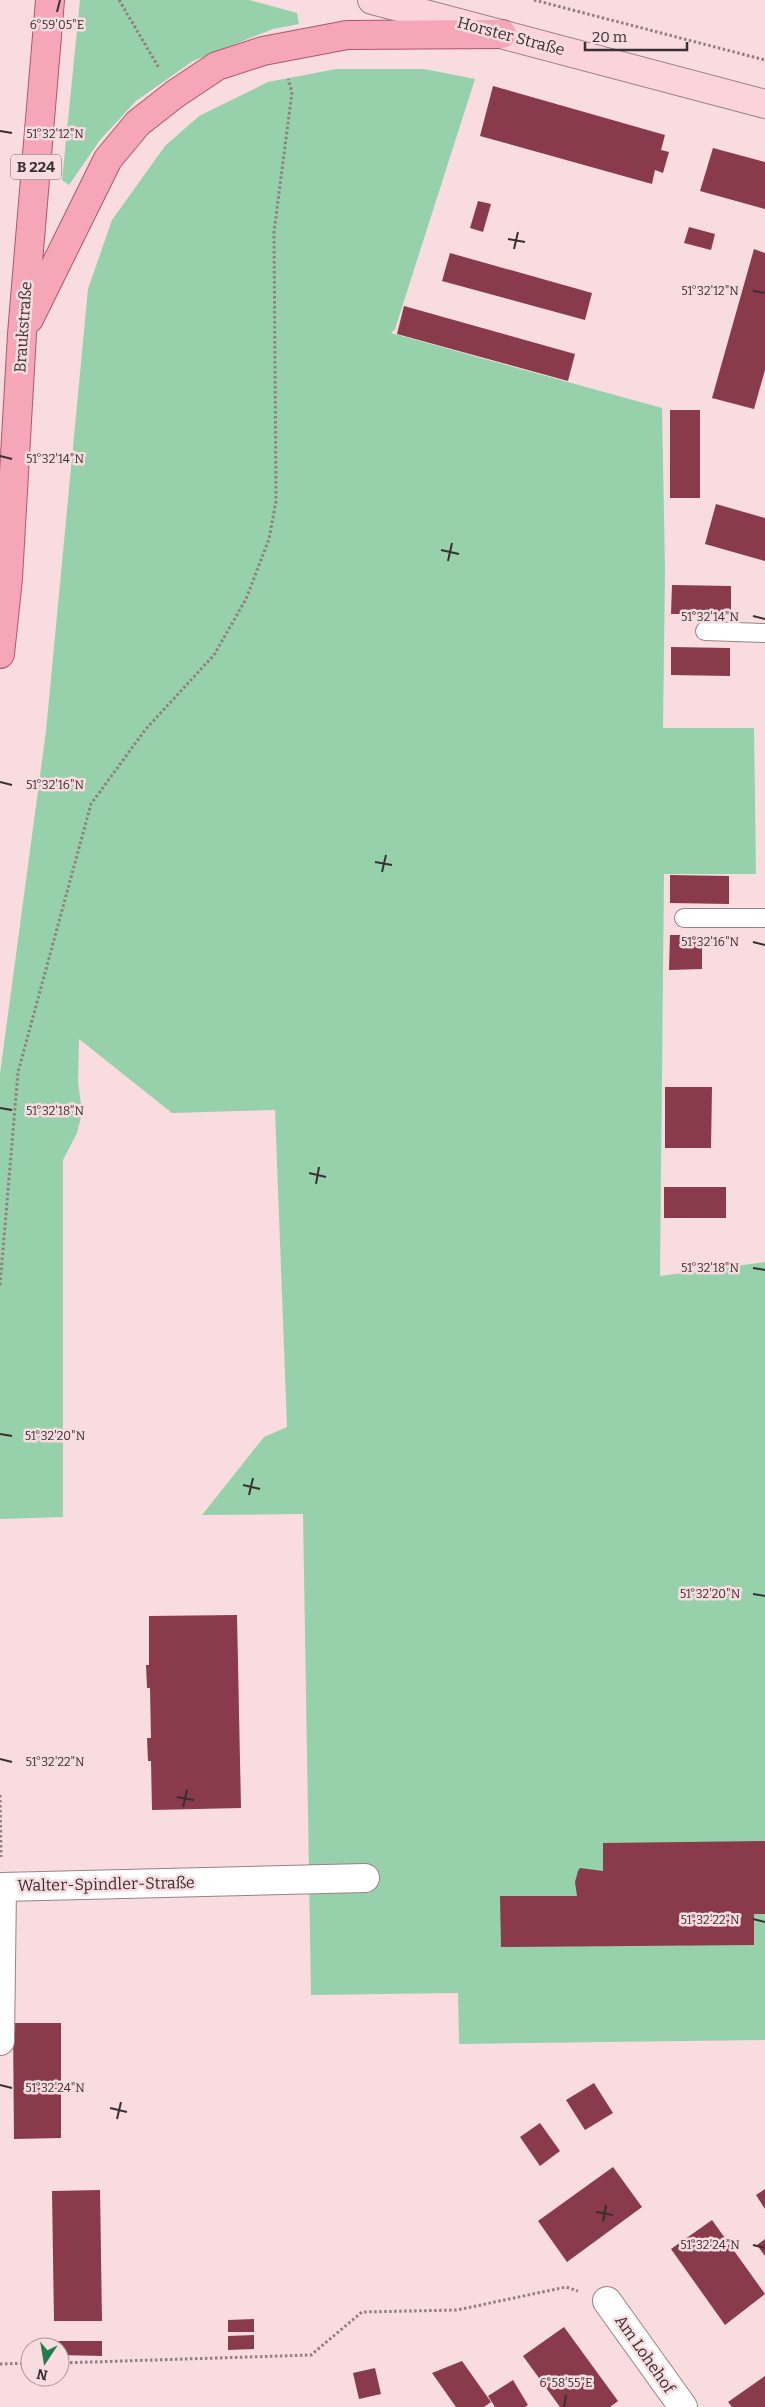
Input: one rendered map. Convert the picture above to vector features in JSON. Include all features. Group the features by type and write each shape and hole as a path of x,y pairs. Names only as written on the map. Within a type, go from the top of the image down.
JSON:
{"main road":[{"name":"Braukstraße","path":"0,654 8,578 22,334 50,0"},
{"name":"Horster Straße","path":"372,0 765,104"},
{"path":"22,334 108,159 138,123 175,94 217,66 263,51 347,35 502,34"}],"street":[{"name":"Walter-Spindler-Straße","path":"0,2041 2,1887 365,1878"},
{"name":"Am Lohehof","path":"607,2301 682,2407"}],"lane":[{"path":"705,631 765,633"},
{"path":"684,918 765,918"}],"path":[{"path":"119,0 175,94"},
{"path":"534,0 765,60"},
{"path":"0,1285 18,1072 91,804 146,730 214,655 246,599 269,539 276,502 274,232 292,92 286,70"},
{"path":"0,1795 2,1887"},
{"path":"70,2362 311,2354 362,2312 457,2310 566,2287 607,2301"},
{"path":"0,2364 20,2364"}],"green space":[{"path":"80,0 249,0 297,13 299,24 273,29 193,61 136,101 100,140 69,185 62,180"},
{"path":"336,69 424,69 475,79 395,329 391,333 662,408 665,569 663,728 754,728 756,874 664,874 660,1276 765,1262 765,2040 459,2044 458,1993 311,1995 303,1514 202,1515 264,1437 287,1427 275,1110 172,1113 79,1039 78,1081 82,1113 77,1133 63,1160 63,1517 0,1519 0,1074 46,731 88,289 112,220 165,146 199,116 268,82"}],"building":[{"path":"493,86 665,135 661,150 669,152 663,173 655,170 652,184 480,136"},
{"path":"713,148 765,162 765,209 700,191"},
{"path":"478,201 491,204 483,232 470,228"},
{"path":"689,227 715,234 711,250 684,243"},
{"path":"754,249 765,253 765,370 754,409 712,398"},
{"path":"450,253 592,293 585,320 442,281"},
{"path":"404,306 575,354 568,381 397,334"},
{"path":"670,410 700,410 700,498 670,498"},
{"path":"716,504 765,518 765,561 705,544"},
{"path":"672,585 731,586 731,614 671,614"},
{"path":"671,647 730,648 730,676 671,675"},
{"path":"670,875 729,876 729,904 670,903"},
{"path":"670,935 702,935 702,969 669,970"},
{"path":"665,1087 712,1087 711,1148 665,1148"},
{"path":"664,1187 726,1187 726,1218 664,1218"},
{"path":"237,1615 241,1808 152,1810 151,1761 148,1761 147,1738 151,1738 150,1688 147,1688 146,1665 149,1665 149,1616"},
{"path":"765,1841 765,1914 754,1914 754,1945 501,1947 500,1896 577,1896 575,1882 580,1868 603,1871 603,1843"},
{"path":"13,2023 61,2023 61,2138 14,2139"},
{"path":"594,2083 613,2113 585,2130 566,2100"},
{"path":"540,2123 560,2151 540,2166 520,2137"},
{"path":"613,2167 642,2207 567,2262 538,2221"},
{"path":"765,2189 765,2209 756,2195"},
{"path":"100,2190 102,2321 54,2321 52,2191"},
{"path":"712,2220 765,2294 725,2325 671,2249"},
{"path":"765,2239 765,2256 757,2245"},
{"path":"254,2319 254,2332 228,2332 228,2320"},
{"path":"564,2327 618,2401 610,2407 560,2407 523,2356"},
{"path":"254,2335 254,2349 228,2350 228,2336"},
{"path":"70,2341 102,2341 102,2356 70,2355"},
{"path":"462,2361 491,2402 484,2407 456,2407 432,2373"},
{"path":"375,2368 381,2394 359,2399 353,2373"},
{"path":"765,2376 765,2407 732,2407 728,2402"},
{"path":"513,2380 528,2405 525,2407 495,2407 488,2396"}]}
